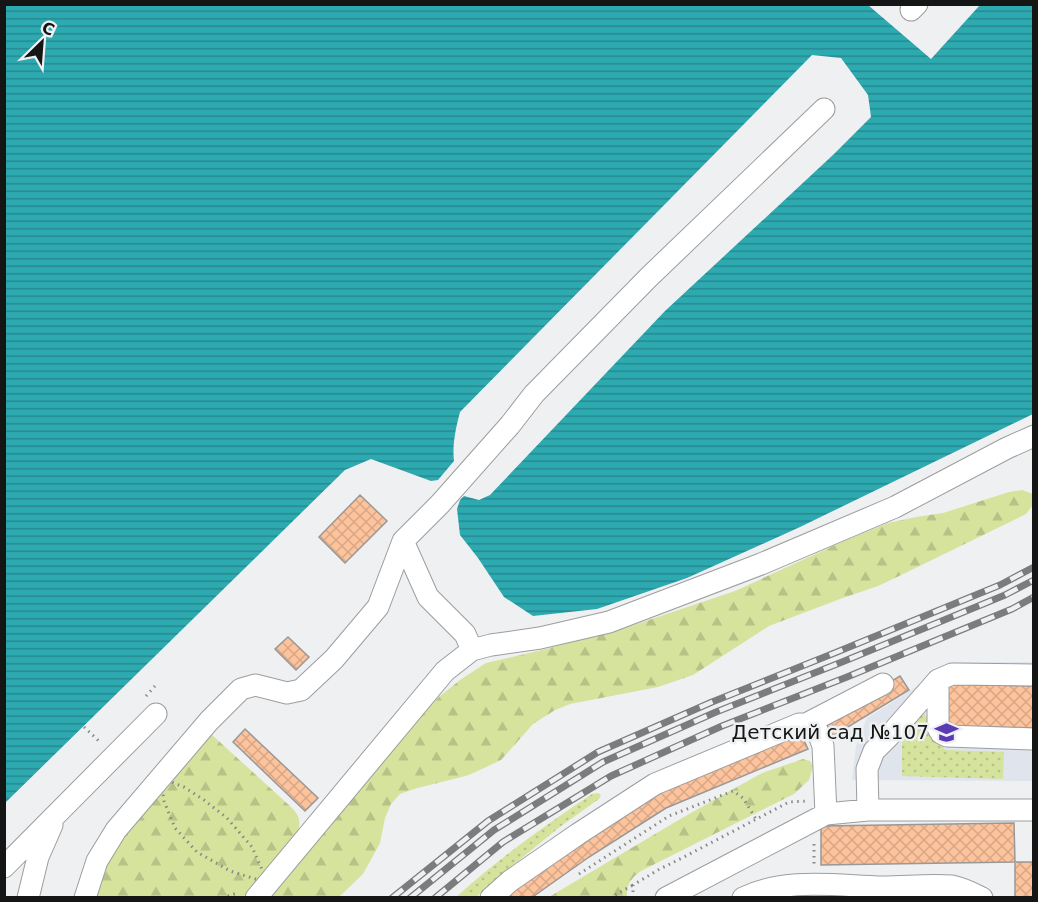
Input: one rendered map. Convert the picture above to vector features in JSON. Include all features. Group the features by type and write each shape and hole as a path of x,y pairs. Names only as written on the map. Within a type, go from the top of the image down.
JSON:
{"street":[{"path":"85,897 97,861 116,830 209,721 241,689 255,686 288,693 301,690 333,659 378,607 403,541 440,504 510,425 534,393 649,276 824,109"},
{"path":"262,890 445,671 472,650 540,638 609,622 631,614 761,564 895,507 1034,436"},
{"path":"403,541 428,597 465,634 472,650"},
{"path":"868,810 867,769 874,751 938,680 952,674 1034,675"},
{"path":"938,680 938,728 941,733 947,736 1034,739"},
{"path":"491,897 510,881 578,834 655,784 799,724 806,724 884,684"},
{"path":"4,867 156,714"},
{"path":"806,724 817,730 823,746 825,806"},
{"path":"671,897 825,806 868,810 1034,810"},
{"path":"28,897 38,857 58,813"},
{"path":"743,897 782,886 814,885 954,886 982,897"}],"path":[{"path":"84,727 100,742"},
{"path":"161,778 184,787 227,818 252,847 262,890 197,852 175,828 164,801 161,778"},
{"path":"579,874 669,816 733,791 743,798 756,819"},
{"path":"610,897 789,802 825,806"},
{"path":"814,838 814,885"},
{"path":"633,885 633,897"}],"shaded area":[{"name":"Детский сад №107","path":"949,662 1033,662 1033,781 852,780 856,746 867,718 910,691"}],"green space":[{"path":"1022,490 1033,494 1033,505 1026,514 878,586 769,626 693,675 658,687 570,704 555,710 533,724 501,760 469,775 400,794 391,804 385,818 380,843 363,874 339,897 269,898 415,721 440,696 486,663 628,627 735,591 888,523 943,513"},
{"path":"922,710 945,750 1004,752 1003,779 902,776 902,732"},
{"path":"211,734 294,810 298,815 298,832 243,897 96,898 106,864 120,836"},
{"path":"803,759 810,761 813,766 809,780 794,794 641,871 630,882 627,897 549,897 762,773"},
{"path":"592,794 601,795 599,799 561,826 476,897 455,898 539,831"}],"water":[{"path":"5,4 868,5 931,59 980,5 1033,5 1033,414 800,527 687,578 597,609 533,616 504,597 460,535 457,509 460,500 464,496 479,500 490,495 665,311 871,117 868,95 841,58 812,55 460,412 454,442 454,461 438,480 431,481 371,459 345,470 5,803"}],"building":[{"path":"360,495 387,521 345,563 319,537"},
{"path":"288,637 309,657 296,670 275,649"},
{"path":"900,676 909,690 833,736 827,725 892,686 890,682"},
{"path":"948,684 1034,686 1034,728 947,726"},
{"path":"245,729 318,798 305,811 233,742"},
{"path":"801,734 808,749 666,808 589,857 531,898 507,898 517,888 579,843 658,792"},
{"path":"1014,823 1015,862 821,865 821,826"},
{"path":"1015,862 1034,862 1034,898 1015,898"}],"railway":[{"path":"392,898 488,821 598,752 712,702 1000,585 1034,567"},
{"path":"410,898 494,830 603,762 716,712 1005,595 1034,580"},
{"path":"435,898 503,842 611,776 722,726 1012,609 1034,597"}],"place":[{"name":"Детский сад №107","path":"947,732"}]}
